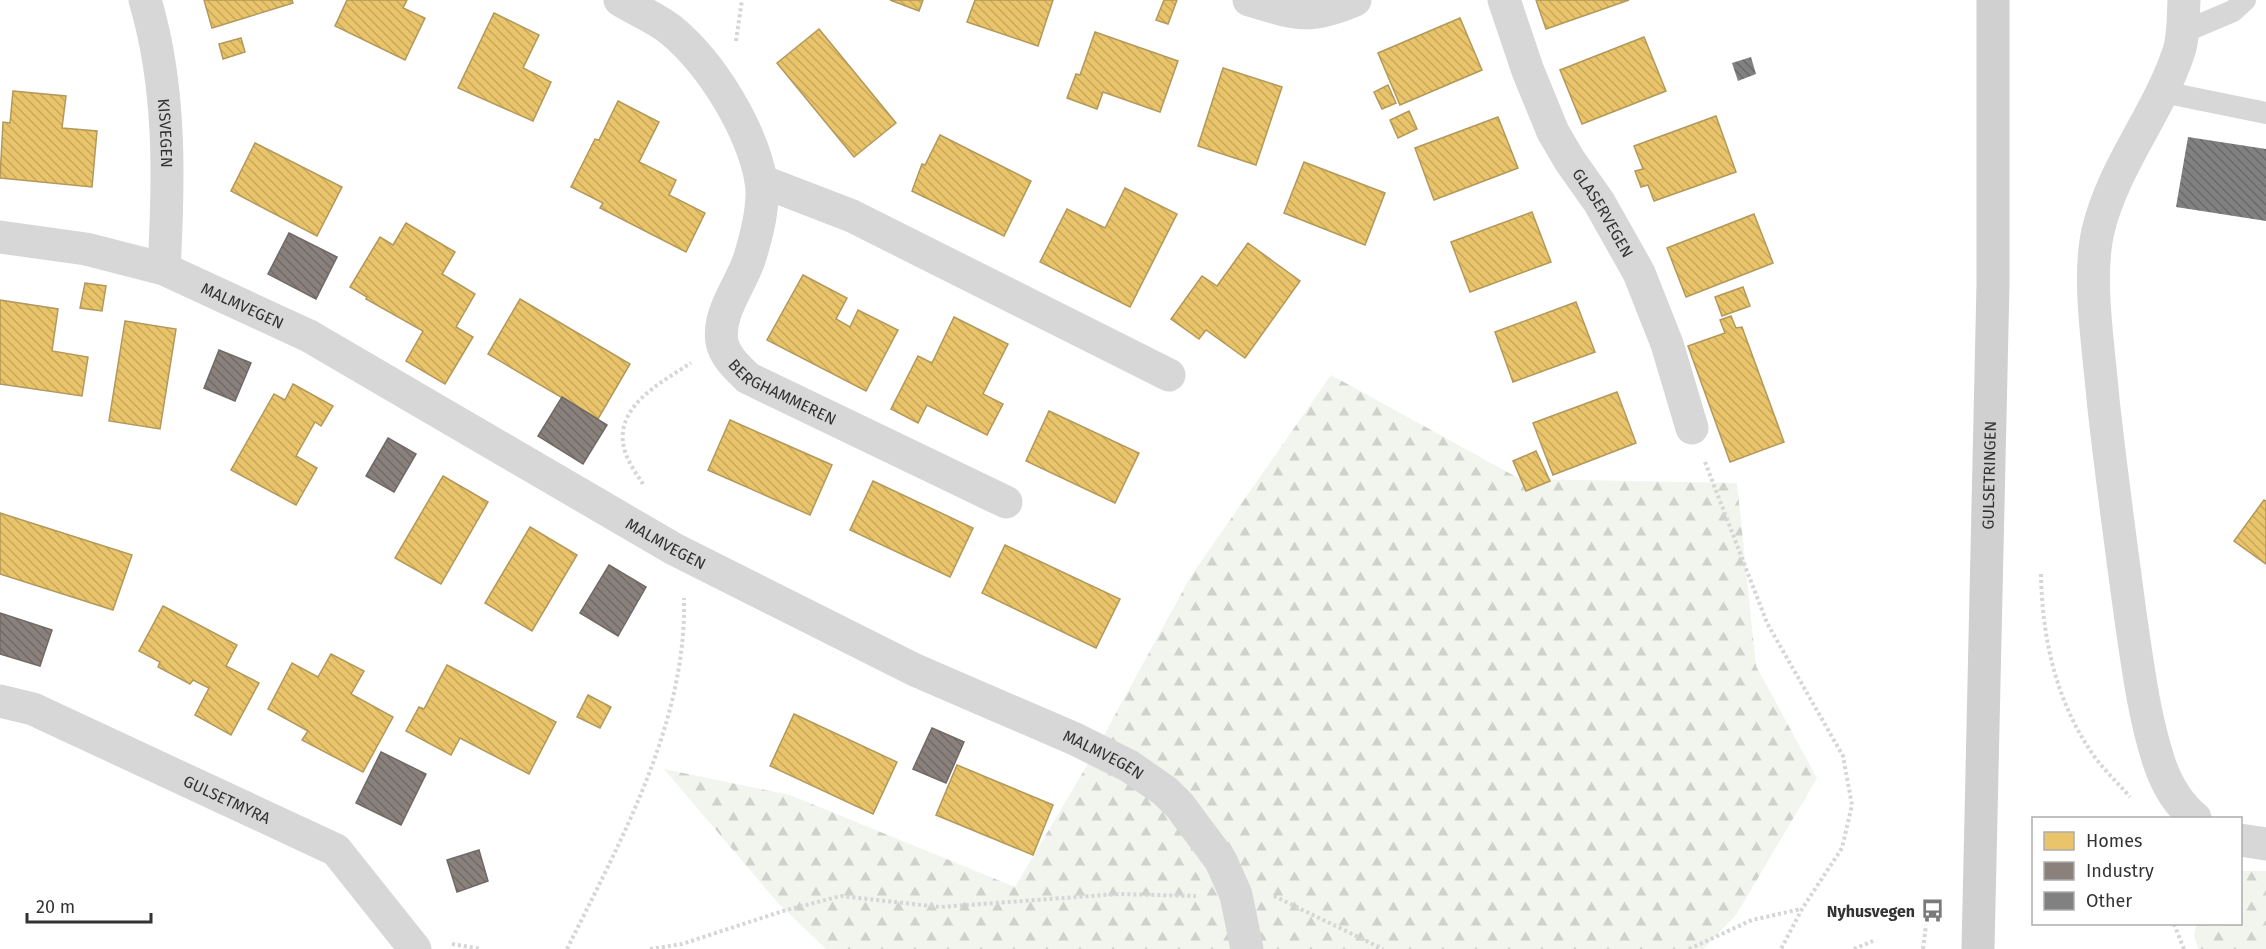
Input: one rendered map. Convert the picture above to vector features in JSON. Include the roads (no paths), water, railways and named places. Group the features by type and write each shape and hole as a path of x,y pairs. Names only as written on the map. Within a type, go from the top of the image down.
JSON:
{"street":[{"name":"KISVEGEN","path":"146,0 156,35 166,118 168,199 164,268"},
{"name":"BERGHAMMEREN","path":"620,0 670,30 711,75 735,112 761,181 760,213 753,247 723,320 722,343 732,363 748,378 1006,502"},
{"path":"1250,0 1311,15 1355,0"},
{"name":"GLASERVEGEN","path":"1504,0 1528,71 1553,132 1599,202 1639,273 1667,344 1692,428"},
{"name":"GULSETRINGEN","path":"1978,949 1993,284 1993,0"},
{"path":"2184,0 2179,52 2163,92 2120,169 2106,202 2097,234 2095,283 2098,342 2115,509 2143,697 2160,764 2172,790 2190,814"},
{"path":"761,181 852,216 1169,375"},
{"name":"MALMVEGEN","path":"0,237 86,249 164,268 309,336 674,549 906,665 1075,739 1129,766 1180,806 1221,861 1236,895 1247,949"},
{"name":"GULSETMYRA","path":"0,701 33,709 336,850 415,949"},
{"path":"2242,840 2266,844"}],"lane":[{"path":"2181,33 2233,11 2245,0"},
{"path":"2163,92 2266,113"}],"place":[{"name":"Nyhusvegen","path":"1933,911"}]}
